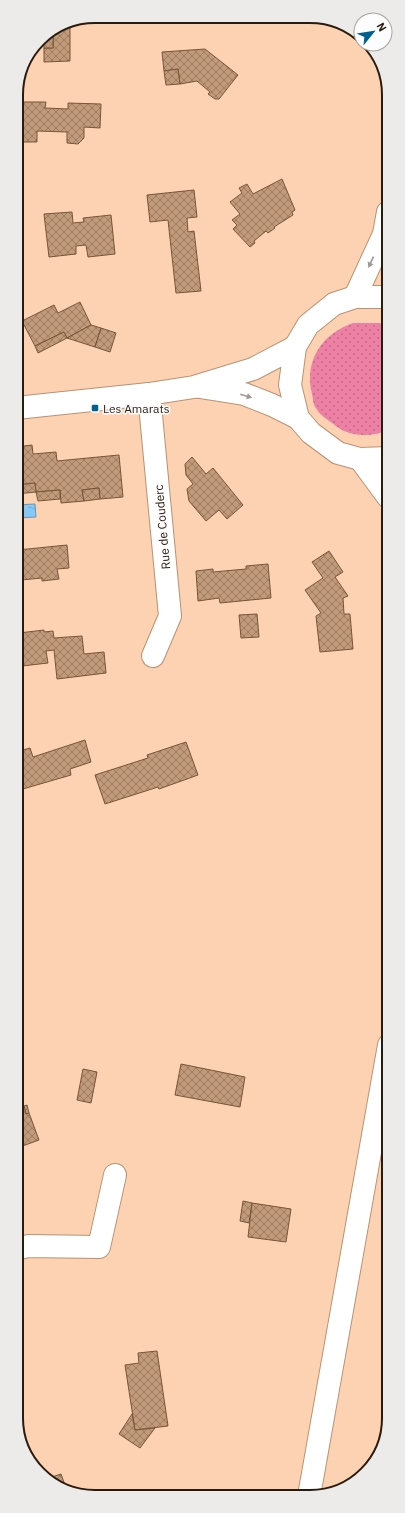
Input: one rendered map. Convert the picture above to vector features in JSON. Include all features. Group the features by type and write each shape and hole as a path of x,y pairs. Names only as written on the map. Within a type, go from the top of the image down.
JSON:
{"main road":[{"path":"355,297 382,238"},
{"path":"298,418 290,385 295,346 308,325 334,304 355,297 382,297"},
{"path":"23,407 149,394 194,387 253,370 295,346"},
{"path":"194,387 244,394 272,405 298,418 311,433 338,453 360,459 382,458"},
{"name":"Rue de Couderc","path":"149,394 170,616 153,656"},
{"path":"360,459 382,489"},
{"path":"310,1490 382,1084"},
{"path":"23,1247 28,1246 99,1247 115,1175"}],"shaded area":[{"path":"353,323 382,324 382,432 378,434 361,435 342,430 329,421 315,407 310,382 313,359 324,341 342,328"}],"water":[{"path":"35,504 36,517 23,518 23,505"}],"building":[{"path":"70,27 70,61 44,62 44,48 53,48 53,37"},
{"path":"53,37 53,48 44,48 44,44"},
{"path":"205,49 238,75 219,99 215,99 208,94 210,92 197,81 180,84 178,69 164,71 162,52"},
{"path":"178,69 180,84 166,85 164,71"},
{"path":"23,102 46,102 45,108 68,109 68,103 101,104 100,128 84,127 84,138 78,144 67,143 67,132 37,131 37,142 23,142"},
{"path":"282,179 295,210 292,212 293,215 274,227 275,228 268,233 266,231 254,241 255,243 250,247 233,229 237,225 232,220 240,214 230,202 242,193 239,188 247,184 253,194"},
{"path":"194,190 197,217 187,218 188,232 194,231 201,291 176,293 168,220 150,222 147,195"},
{"path":"72,212 73,223 84,222 83,218 111,215 115,254 88,257 86,245 76,246 76,254 49,257 44,214"},
{"path":"80,302 91,325 67,338 64,332 35,346 23,320 54,305 58,313"},
{"path":"91,325 101,328 95,347 67,338"},
{"path":"101,328 116,333 110,352 95,347"},
{"path":"64,332 67,338 38,353 35,346"},
{"path":"32,445 33,454 56,452 57,461 119,455 123,497 100,499 99,488 82,490 84,501 61,503 60,490 36,492 35,483 23,484 23,446"},
{"path":"192,457 206,474 213,468 243,505 227,519 219,510 206,521 189,501 187,489 193,484 186,475 185,464"},
{"path":"35,483 36,492 23,493 23,484"},
{"path":"99,488 100,499 84,501 82,490"},
{"path":"60,490 60,499 38,501 36,492"},
{"path":"67,545 69,568 57,569 59,579 42,581 42,578 23,580 23,549"},
{"path":"329,551 343,572 335,577 348,596 343,598 344,614 350,614 353,649 320,652 316,616 321,613 305,590 323,578 312,562"},
{"path":"268,564 271,598 220,603 219,598 198,601 196,571 213,569 213,572 246,569 246,566"},
{"path":"257,614 259,637 241,638 239,615"},
{"path":"44,630 44,632 53,631 54,638 82,636 84,654 104,652 106,673 57,679 54,650 46,651 48,663 23,666 23,633"},
{"path":"85,740 91,762 70,769 71,775 23,789 23,750 30,748 33,757"},
{"path":"186,742 198,775 159,789 158,787 105,804 95,775 148,758 147,755"},
{"path":"181,1064 245,1077 240,1107 175,1095"},
{"path":"83,1069 97,1072 91,1103 77,1100"},
{"path":"27,1105 29,1113 26,1114 24,1106"},
{"path":"23,1106 26,1114 29,1113 39,1140 23,1146"},
{"path":"243,1201 252,1203 249,1223 240,1221"},
{"path":"252,1203 291,1209 286,1242 248,1237"},
{"path":"157,1351 168,1426 135,1430 125,1365 139,1363 138,1353"},
{"path":"132,1414 135,1430 155,1428 140,1448 119,1434"},
{"path":"61,1474 64,1483 59,1480 53,1477"}],"place":[{"name":"Les Amarats","path":"95,408"}]}
